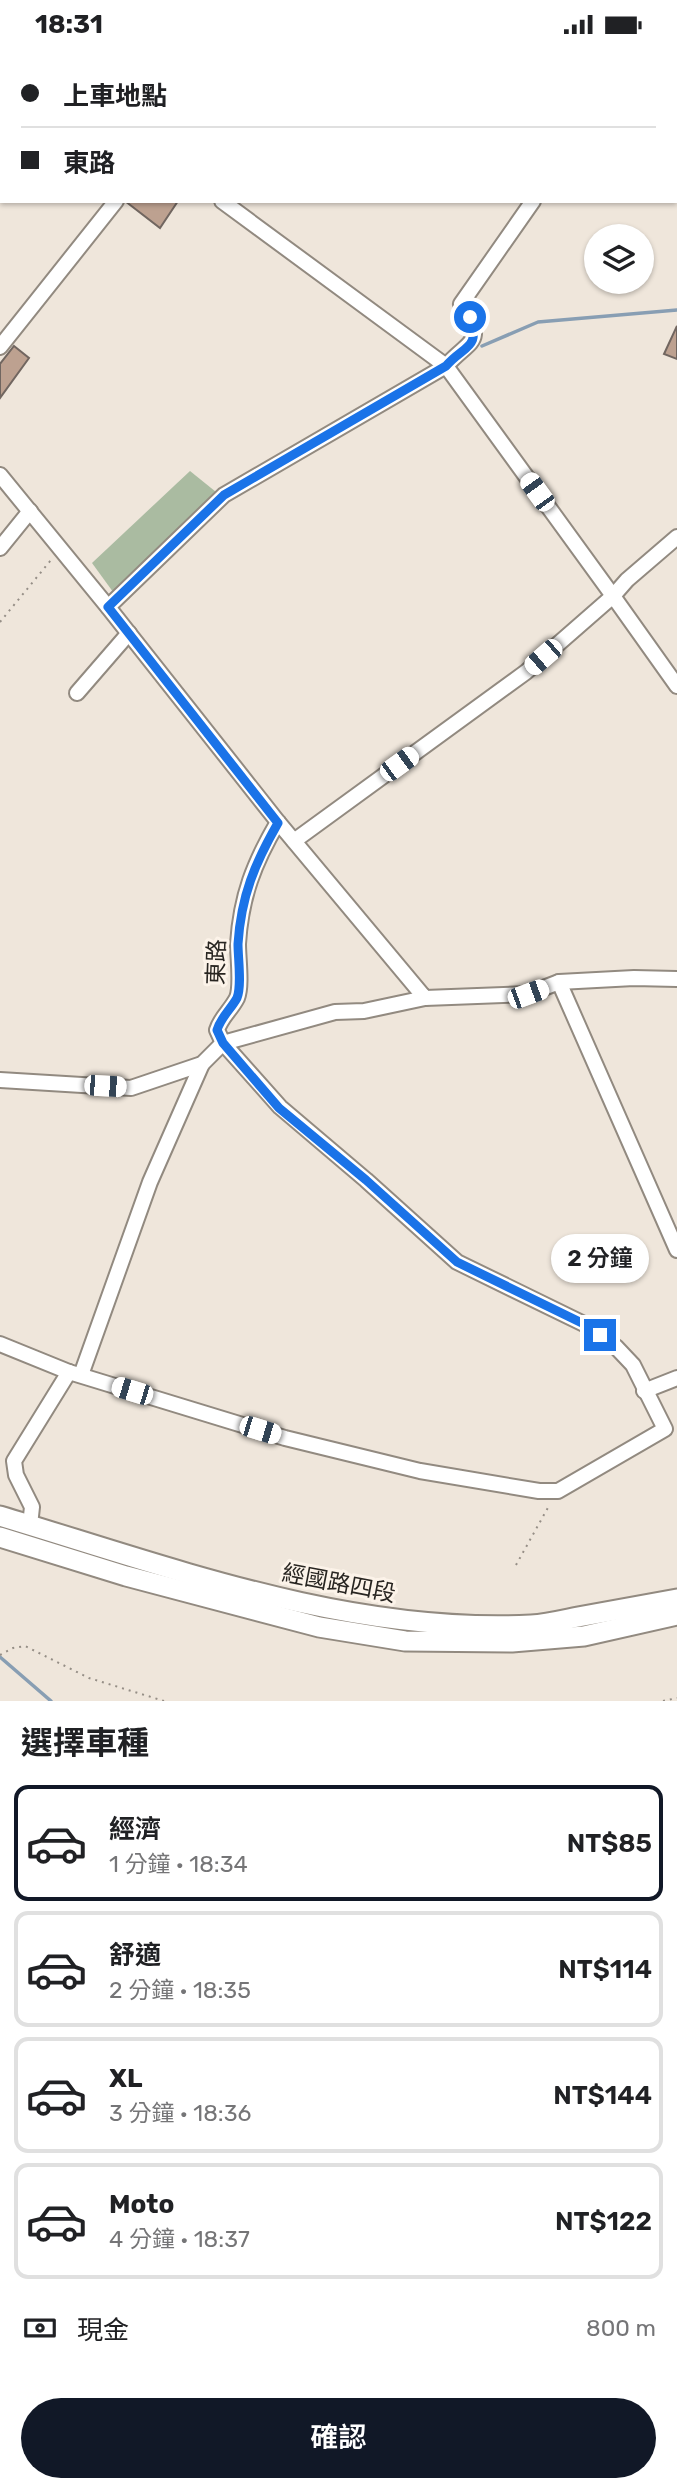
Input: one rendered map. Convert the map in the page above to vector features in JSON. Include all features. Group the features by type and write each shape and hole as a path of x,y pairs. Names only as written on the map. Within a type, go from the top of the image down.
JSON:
{"main road":[{"name":"經國路四段","path":"0,1516 168,1568 288,1599 368,1616 421,1622 533,1625 677,1599"},
{"name":"經國路四段","path":"0,1537 126,1576 319,1627 405,1641 512,1642 584,1636 677,1615"}],"lane":[{"path":"0,347 114,203"},
{"path":"225,203 446,366 677,686"},
{"path":"108,607 224,495 446,366 474,341 475,332 470,317 461,304 532,203"},
{"path":"0,475 129,633 278,823 425,998"},
{"path":"0,548 30,511"},
{"path":"294,841 526,672 677,537"},
{"path":"77,693 129,633"},
{"name":"東路","path":"223,1043 217,1030 220,1020 237,996 238,943 243,900 258,857 278,823"},
{"path":"30,1525 32,1507 16,1475 14,1461 75,1374 150,1182 202,1064 223,1043 335,1011 364,1011 425,998 528,994 559,982 677,979"},
{"path":"559,982 677,1250"},
{"path":"0,1344 75,1374 285,1438 420,1471 539,1491 558,1491 665,1429 633,1364 616,1347 584,1324 457,1262 366,1180 279,1108 223,1043"},
{"path":"0,1080 131,1088 202,1064"},
{"path":"644,1391 677,1378"}],"path":[{"path":"0,622 61,549"},
{"path":"516,1565 558,1491"},
{"path":"0,1655 13,1648 25,1646 89,1678 164,1701"},
{"path":"663,1701 677,1698"}],"green space":[{"path":"190,471 221,496 116,596 92,563"}],"building":[{"path":"128,203 177,203 160,228"},
{"path":"677,326 677,359 664,354"},
{"path":"14,346 29,358 0,398 0,364"}],"waterway":[{"path":"482,346 538,322 677,310"},
{"path":"0,1657 51,1701"}],"route":[{"path":"470,317 475,332 474,341 446,366 224,495 108,607 278,823 258,857 243,900 238,943 237,996 220,1020 217,1030 223,1043 279,1108 366,1180 457,1262 541,1302 600,1335"}]}
